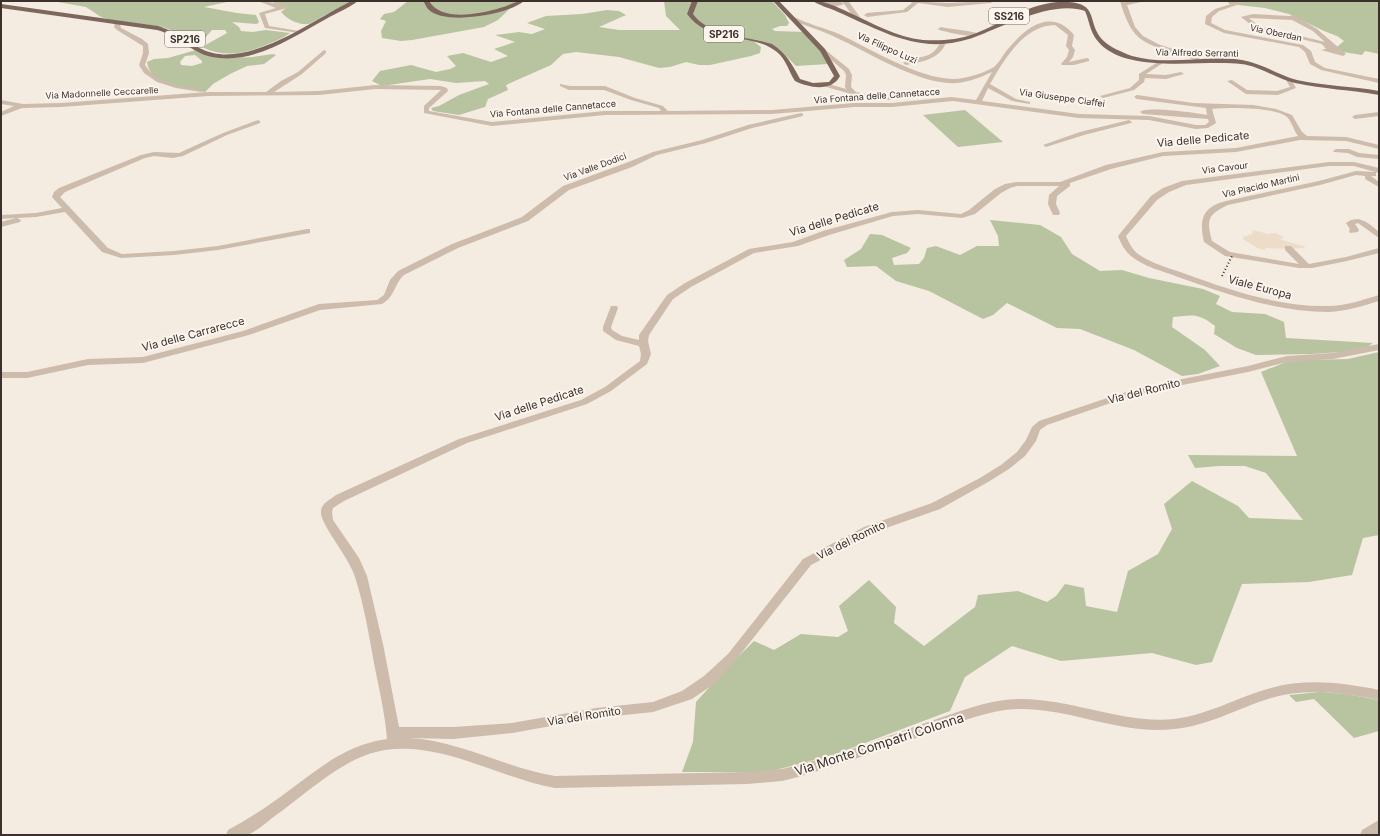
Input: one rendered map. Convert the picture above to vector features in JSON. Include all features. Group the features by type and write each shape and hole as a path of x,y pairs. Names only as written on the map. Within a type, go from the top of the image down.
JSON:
{"main road":[{"name":"SP216","path":"1,6 165,30 176,33 201,50 226,57 253,53 273,45 355,1"},
{"path":"426,1 429,8 435,11 447,14 465,15 500,11 512,7 521,1"},
{"name":"SP216","path":"695,1 690,14 699,24 720,32 766,44 777,49 783,55 798,81 810,84 825,85"},
{"path":"776,1 823,50 837,77 834,81 825,85"},
{"name":"Via Alfredo Serranti","path":"816,1 896,36 922,42 943,42 963,39 1030,7 1052,3 1074,4 1087,10 1098,38 1108,46 1131,56 1161,62 1187,59 1199,62 1241,62 1253,65 1289,80 1379,93"}],"street":[{"path":"262,1 274,6 285,7 262,13 267,27 298,32"},
{"path":"820,1 830,4 844,2"},
{"path":"867,15 904,11 915,1 948,6 992,1"},
{"path":"1143,1 1123,2 1136,33 1141,37 1187,59 1216,61"},
{"path":"1220,9 1226,1"},
{"path":"1220,9 1246,1"},
{"path":"833,8 848,4 844,2"},
{"path":"844,2 859,20"},
{"name":"Via Oberdan","path":"1220,9 1209,16 1208,24 1212,27 1224,31 1301,46 1308,51 1312,63 1323,69 1379,81"},
{"path":"1301,46 1327,51 1343,54 1315,30 1293,17 1244,17 1257,27 1325,44 1330,49 1327,51"},
{"name":"Via Filippo Luzi","path":"792,18 836,35 900,65 933,78 957,81 977,76 996,68"},
{"path":"118,22 116,27 118,29 140,40 146,45 146,53 142,65 151,75 166,84 205,94"},
{"path":"978,102 996,68 1028,31 1035,26 1054,23 1061,26 1071,36 1070,46 1072,50 1070,57 1064,64 1088,60"},
{"path":"941,29 959,34 976,34"},
{"path":"906,63 924,59 938,52 942,48 943,42"},
{"path":"823,50 847,70 849,75 848,87 856,94"},
{"path":"268,93 283,82 299,74 324,52"},
{"path":"1103,96 1132,89 1142,81 1141,74 1161,62"},
{"path":"1142,76 1166,77 1181,74"},
{"name":"Via Filippo Luzi","path":"977,76 987,76 989,82"},
{"path":"1230,81 1244,91 1273,93 1284,92 1293,88 1289,80"},
{"name":"Via Giuseppe Ciaffei","path":"989,82 1014,100 1066,109 1099,114 1159,112 1210,117"},
{"path":"562,85 569,88 605,88 633,99 662,107 667,113"},
{"path":"825,85 856,94 886,99 957,99 1079,116 1149,118 1179,125 1201,127 1212,124 1213,120 1210,117 1210,108 1218,106"},
{"name":"Via Fontana delle Cannetacce","path":"205,94 321,93 346,89 375,87 442,88 445,89 445,91 426,107 425,111 490,124 600,113 758,113 838,107 892,106 957,99"},
{"name":"Via Madonnelle Ceccarelle","path":"1,102 23,106 121,102 205,94"},
{"path":"1137,97 1193,105 1281,111 1292,117 1299,134"},
{"path":"1,114 23,106"},
{"name":"Via Valle Dodici","path":"387,298 394,280 398,275 461,243 524,219 558,192 569,186 624,167 658,151 707,142 750,126 838,107"},
{"path":"1355,117 1379,114"},
{"path":"1046,145 1082,133 1149,118"},
{"path":"258,122 225,134 180,156 154,154 143,156 62,190 56,196 66,209 106,251 121,256 174,253 223,247 307,231"},
{"name":"Via delle Pedicate","path":"394,738 378,644 361,576 353,558 328,520 326,512 328,506 340,498 461,442 576,405 592,398 642,364 646,356 643,337 646,331 672,296 688,285 749,252 795,244 826,233 889,215 918,212 962,216 972,212 998,191 1008,186 1017,184 1048,185 1066,182 1109,167 1163,154 1236,150 1299,134 1356,141 1379,147"},
{"path":"1336,151 1349,151 1357,155 1379,157"},
{"name":"Via Cavour","path":"1139,259 1126,247 1122,236 1154,198 1166,190 1185,183 1312,165 1356,165 1371,167 1379,171"},
{"path":"1359,173 1379,175"},
{"path":"1359,173 1368,177 1379,185"},
{"name":"Via Placido Martini","path":"1359,173 1226,203 1214,208 1208,214 1204,227 1208,242 1228,254 1285,264 1307,266 1347,260 1379,250"},
{"path":"1368,177 1379,178"},
{"path":"1056,213 1052,204 1053,196 1056,192 1066,186 1066,182"},
{"path":"1,224 66,209"},
{"path":"1,217 22,214 36,215"},
{"path":"1354,231 1355,230 1350,223 1357,221 1365,224 1379,236"},
{"path":"1288,248 1307,266"},
{"name":"Viale Europa","path":"1139,259 1222,288 1290,307 1329,309 1379,298"},
{"name":"Via delle Carrarecce","path":"1,375 27,375 88,362 143,360 246,333 319,307 332,305 372,304 387,298"},
{"path":"614,308 607,327 608,331 619,338 644,344"},
{"name":"Via del Romito","path":"394,738 506,728 592,714 654,707 674,700 701,686 728,662 747,640 807,562 868,530 936,506 984,480 1005,467 1021,454 1031,441 1036,429 1043,423 1115,398 1162,386 1248,369 1287,359 1333,356 1379,347"},
{"name":"Via Monte Compatri Colonna","path":"233,835 268,813 346,758 362,750 394,738 439,747 522,775 555,782 747,778 782,775 802,770 974,712 1009,704 1046,705 1129,722 1158,726 1195,720 1271,694 1288,690 1316,687 1379,695"},
{"path":"1367,835 1379,826"}],"green space":[{"path":"52,1 231,1 204,7 256,15 259,22 257,24 232,22 239,27 241,31 252,32 266,30 290,33 277,41 251,50 226,54 218,53 202,47 227,33 225,30 212,30 205,38 194,40 163,27 111,20 101,17 86,7"},
{"path":"270,1 351,1 309,24 305,24 290,20 281,12 286,8"},
{"path":"408,1 518,1 498,20 484,27 412,40 401,41 382,38 381,31 386,21 380,19 384,14 394,12"},
{"path":"664,1 772,1 785,15 789,23 787,26 780,26 772,29 775,31 804,32 822,51 828,64 796,66 777,49 753,41 761,47 760,53 710,65 699,65 686,62 670,67 659,68 619,57 576,52 563,54 551,65 506,85 508,90 488,99 485,107 459,115 433,111 431,108 439,106 459,95 489,84 485,81 456,83 430,79 382,86 372,81 380,71 411,65 436,72 450,69 456,66 447,56 463,53 491,62 508,56 494,49 515,42 495,35 519,32 532,34 545,29 527,23 546,16 582,14 607,10 619,11 626,15 599,27 619,30 680,30 666,16"},
{"path":"1228,1 1379,1 1379,54 1365,51 1362,55 1343,52 1337,47 1344,41 1337,36 1289,14 1265,8 1229,4"},
{"path":"196,50 231,58 276,55 264,64 247,66 230,74 213,84 205,92 179,88 162,81 155,76 150,70 147,62 154,59 168,58","holes":["195,55 202,61 202,63 192,66 181,65 180,62 185,56"]},
{"path":"965,110 1003,142 958,147 923,115"},
{"path":"990,220 1040,225 1061,237 1072,254 1100,271 1122,270 1149,278 1203,289 1220,296 1216,304 1232,312 1265,314 1284,322 1286,338 1373,343 1366,348 1342,352 1256,355 1237,348 1214,334 1215,326 1200,317 1173,317 1172,327 1205,350 1220,366 1198,374 1182,376 1134,350 1080,329 1057,328 1007,303 993,315 983,319 929,291 896,281 876,266 847,267 844,260 861,249 870,234 882,235 911,248 907,253 892,258 894,265 919,264 924,258 927,248 936,246 960,255 977,246 999,246 998,236"},
{"path":"1379,352 1379,535 1363,538 1352,575 1309,582 1242,584 1212,662 1196,665 1152,653 1061,661 1012,646 965,677 950,711 833,755 768,772 682,772 693,742 696,702 724,671 754,641 774,650 801,634 838,637 848,631 839,606 869,580 896,607 894,623 924,646 975,607 978,595 1018,591 1047,602 1056,596 1065,584 1084,588 1086,606 1117,612 1128,571 1158,554 1172,529 1164,504 1192,481 1238,506 1249,518 1303,520 1266,473 1245,466 1195,468 1188,455 1297,456 1261,372 1286,362 1348,359"},
{"path":"1320,692 1346,694 1379,700 1379,731 1354,738 1314,699 1296,702 1289,695"}],"shaded area":[{"path":"1253,230 1268,234 1275,233 1284,237 1280,239 1306,247 1290,249 1265,248 1265,250 1257,248 1243,239 1243,237 1252,234"}],"railway":[{"path":"1222,276 1232,256"}]}
